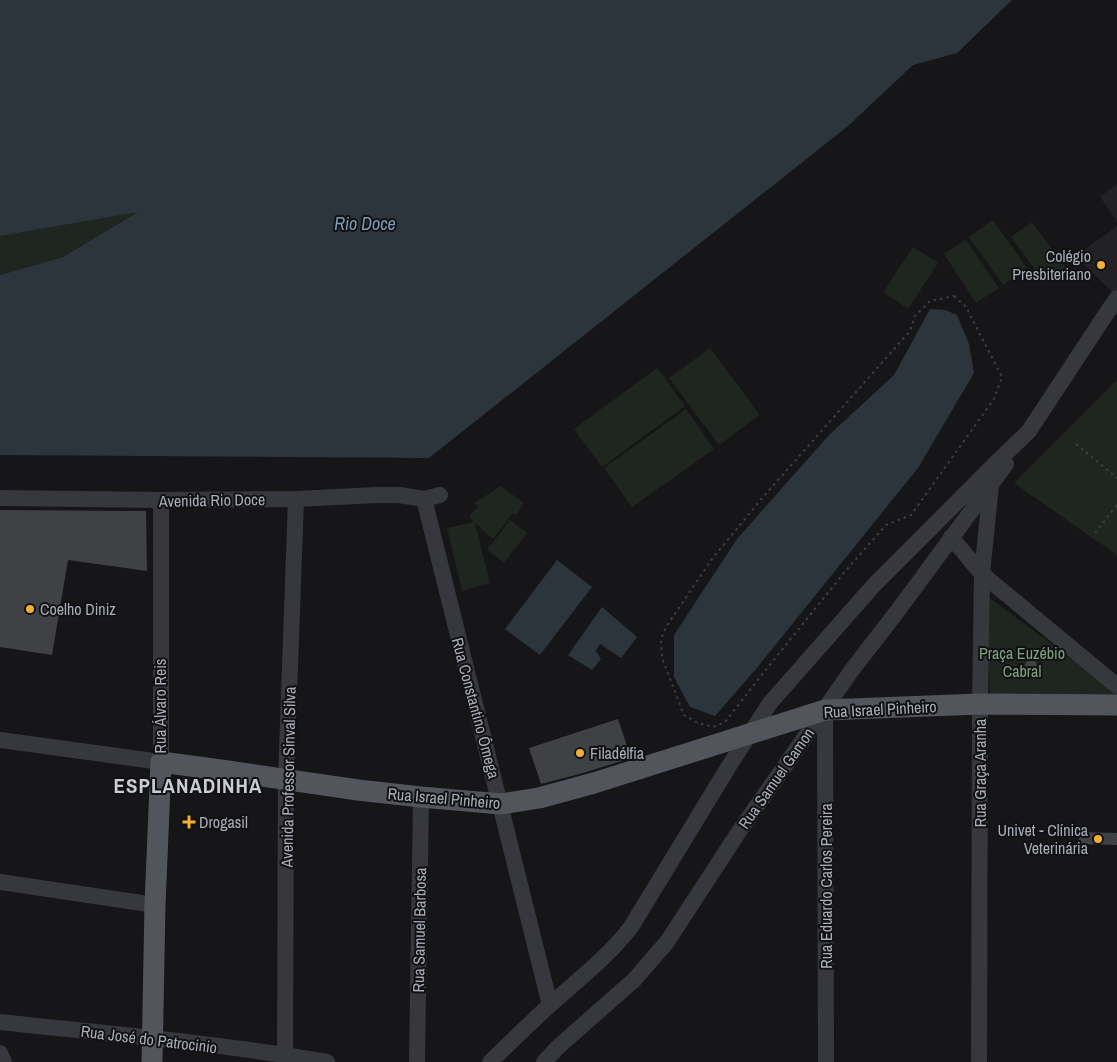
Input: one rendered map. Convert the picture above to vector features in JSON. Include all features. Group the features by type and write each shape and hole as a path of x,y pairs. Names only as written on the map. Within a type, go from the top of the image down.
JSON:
{"main road":[{"name":"Rua Israel Pinheiro","path":"161,762 358,790 501,804 539,798 594,783 825,710 980,704 1117,705"},
{"name":"Rua Álvaro Reis","path":"152,1062 155,905 161,762"}],"street":[{"path":"490,1062 618,943 631,927 729,766 770,704 874,585 1029,431 1117,298"},
{"name":"Rua Samuel Gamon","path":"544,1062 558,1047 634,980 666,942 738,833 852,670 1029,431"},
{"name":"Rua Graça Aranha","path":"979,1062 982,574 991,484"},
{"name":"Avenida Rio Doce","path":"0,498 161,500 296,499 376,495 432,497"},
{"name":"Rua Constantino Ômega","path":"432,497 456,631 550,1005"},
{"name":"Avenida Professor Sinval Silva","path":"285,1055 286,779 296,499"},
{"name":"Rua Álvaro Reis","path":"161,500 161,762"},
{"path":"951,538 982,574 1117,686"},
{"name":"Rua Eduardo Carlos Pereira","path":"825,710 826,1062"},
{"name":"Rua Israel Pinheiro","path":"0,740 161,762"},
{"name":"Rua Samuel Barbosa","path":"417,1062 421,797"},
{"path":"0,882 155,905"},
{"name":"Rua José do Patrocinio","path":"0,1022 153,1038 327,1062"},
{"path":"0,1053 4,1062"}],"path":[{"path":"954,296 966,307 1002,377 994,399 911,515 886,525 842,575 725,722 713,727 698,724 684,715 662,658 661,639 666,627 712,560 763,497 910,331 915,316 930,301 954,296"},
{"path":"1076,444 1117,478"},
{"path":"1095,533 1117,505"}],"shaded area":[{"name":"Colégio Presbiteriano","path":"1117,184 1117,221 1100,197"},
{"name":"Colégio Presbiteriano","path":"1117,226 1117,289 1113,293 1076,256"}],"green space":[{"path":"140,211 63,257 0,275 0,236"},
{"path":"993,220 1027,268 1003,285 969,237"},
{"path":"1032,222 1066,268 1045,283 1011,237"},
{"path":"966,240 999,288 976,303 944,254"},
{"path":"913,247 938,263 908,309 883,292"},
{"path":"710,348 760,415 719,445 669,378"},
{"path":"657,368 685,406 602,467 574,429"},
{"path":"1117,380 1117,555 1014,483"},
{"path":"686,409 714,449 632,507 604,468"},
{"path":"501,486 524,503 516,515 513,513 493,539 475,523 490,583 462,591 447,528 474,522 469,517 478,506 474,503"},
{"path":"510,520 527,533 504,563 487,550"},
{"name":"Praça Euzébio Cabral","path":"986,595 1117,693 1117,696 990,695"}],"water":[{"name":"Rio Doce","path":"0,0 1012,0 957,53 913,65 848,126 429,458 0,455 0,275 63,257 138,212 0,236"},
{"path":"930,309 945,310 957,315 969,344 974,373 918,468 756,669 715,716 690,707 674,677 674,635 737,539 829,435 894,375"},
{"path":"557,560 592,587 540,655 505,629"},
{"path":"602,607 637,637 621,658 600,644 596,651 601,659 592,670 568,655"}],"building":[{"name":"Coelho Diniz","path":"0,510 146,511 147,571 68,560 52,655 0,647"},
{"path":"1031,660 1037,666 1031,672 1025,666"},
{"name":"Filadélfia","path":"618,719 631,758 541,784 529,748"},
{"name":"Univet - Clínica Veterinária","path":"1079,832 1117,833 1117,845 1079,844"}],"place":[{"name":"Colégio Presbiteriano","path":"1101,265"},
{"name":"Coelho Diniz","path":"30,609"},
{"name":"Filadélfia","path":"580,753"},
{"name":"Drogasil","path":"189,822"},
{"name":"Univet - Clínica Veterinária","path":"1098,839"}],"district":[{"name":"ESPLANADINHA","path":"188,786"}]}
